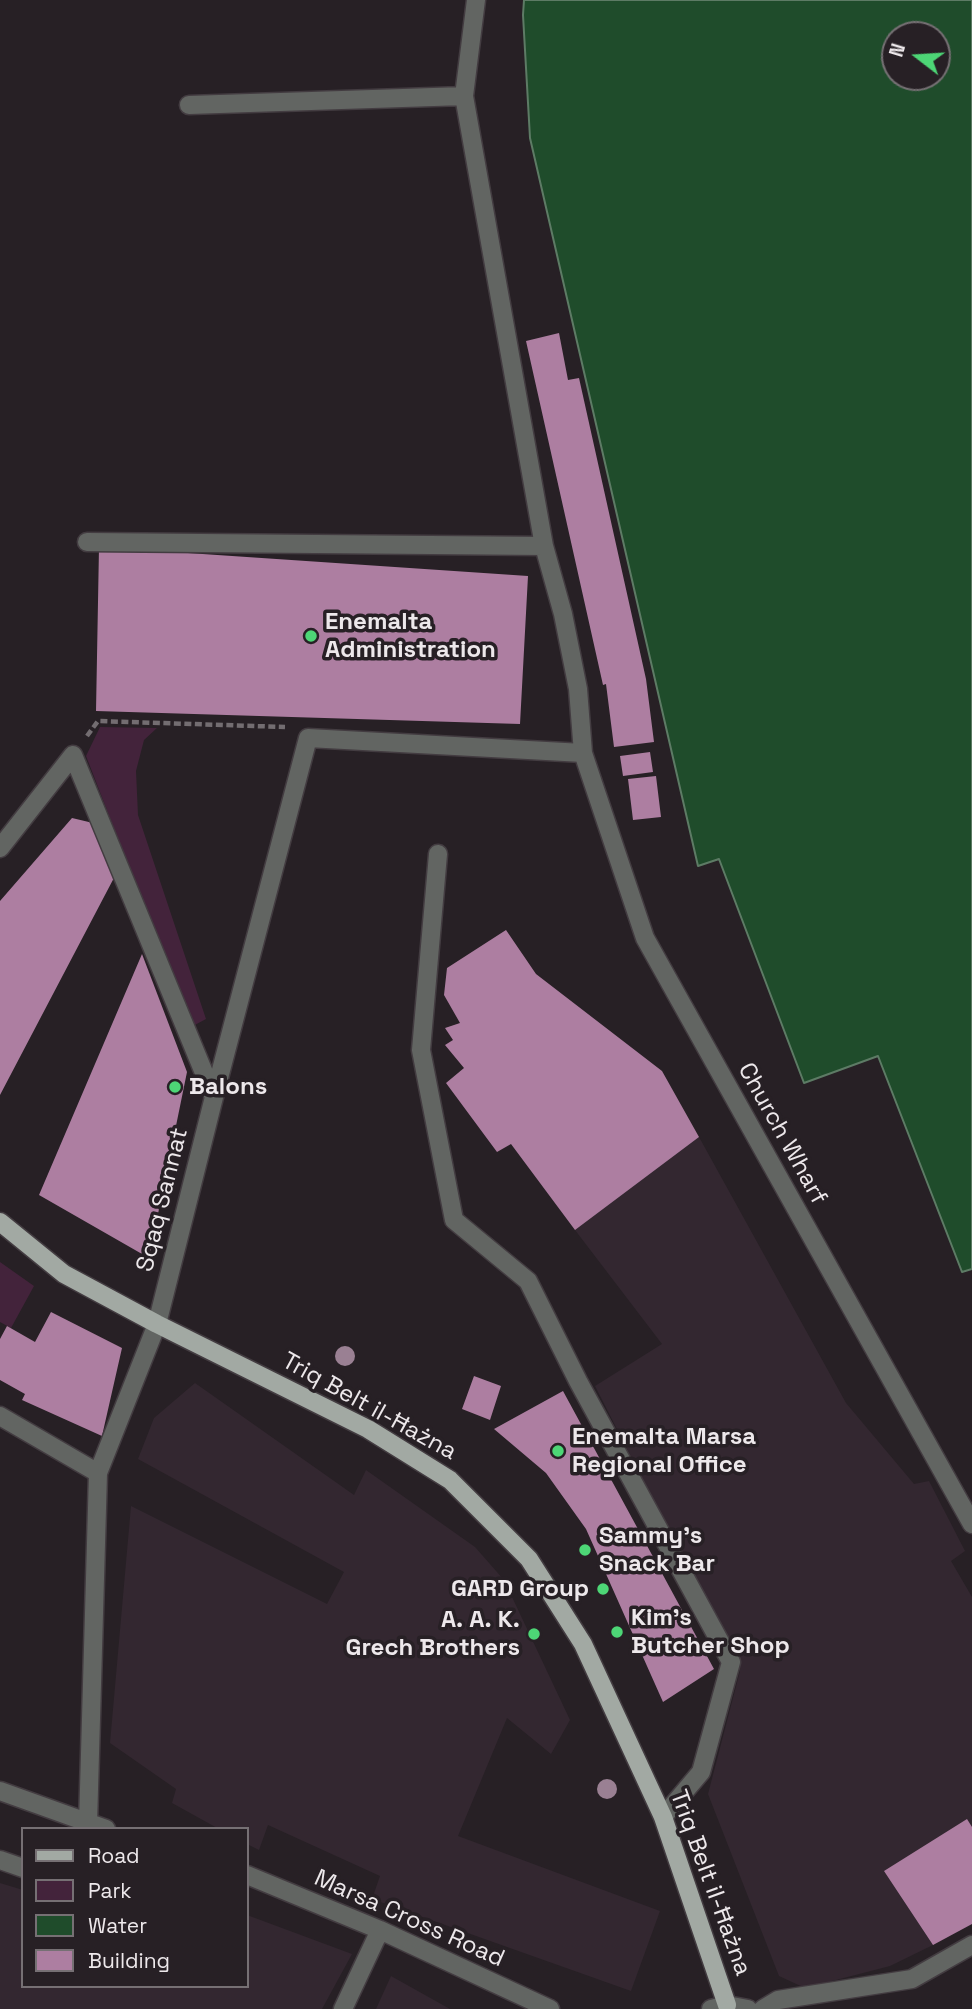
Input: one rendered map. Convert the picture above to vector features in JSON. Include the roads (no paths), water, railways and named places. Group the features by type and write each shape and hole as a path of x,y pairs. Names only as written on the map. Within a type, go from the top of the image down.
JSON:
{"main road":[{"name":"Triq Belt il-Ħażna","path":"0,1222 64,1274 157,1324 368,1429 450,1480 529,1559 583,1644 663,1817 719,2007"}],"street":[{"name":"Church Wharf","path":"476,0 464,96 544,547 564,614 578,689 583,753 645,938 972,1524"},
{"path":"189,105 464,96"},
{"path":"86,542 544,547"},
{"name":"Sqaq Sannat","path":"88,1824 98,1473 157,1324 307,738 583,753"},
{"path":"0,848 73,755 214,1097"},
{"path":"438,854 421,1050 454,1220 528,1281 578,1381 731,1662 701,1772 663,1817"},
{"path":"0,1416 98,1473"},
{"path":"0,1791 99,1827"},
{"path":"0,1860 21,1867"},
{"name":"Marsa Cross Road","path":"248,1875 380,1930 550,2009"},
{"path":"343,2009 380,1930"},
{"path":"763,2009 778,2000 912,1979 972,1945"},
{"path":"719,2007 748,2009"}],"water":[{"path":"524,0 972,0 972,1269 962,1272 878,1056 804,1083 719,859 698,866 530,138"}],"place":[{"name":"Enemalta Administration","path":"311,636"},
{"name":"Balons","path":"175,1087"},
{"name":"Enemalta Marsa Regional Office","path":"558,1451"},
{"name":"Sammy's Snack Bar","path":"585,1550"},
{"name":"GARD Group","path":"603,1589"},
{"name":"Kim's Butcher Shop","path":"617,1632"},
{"name":"A. A. K. Grech Brothers","path":"534,1634"}]}
